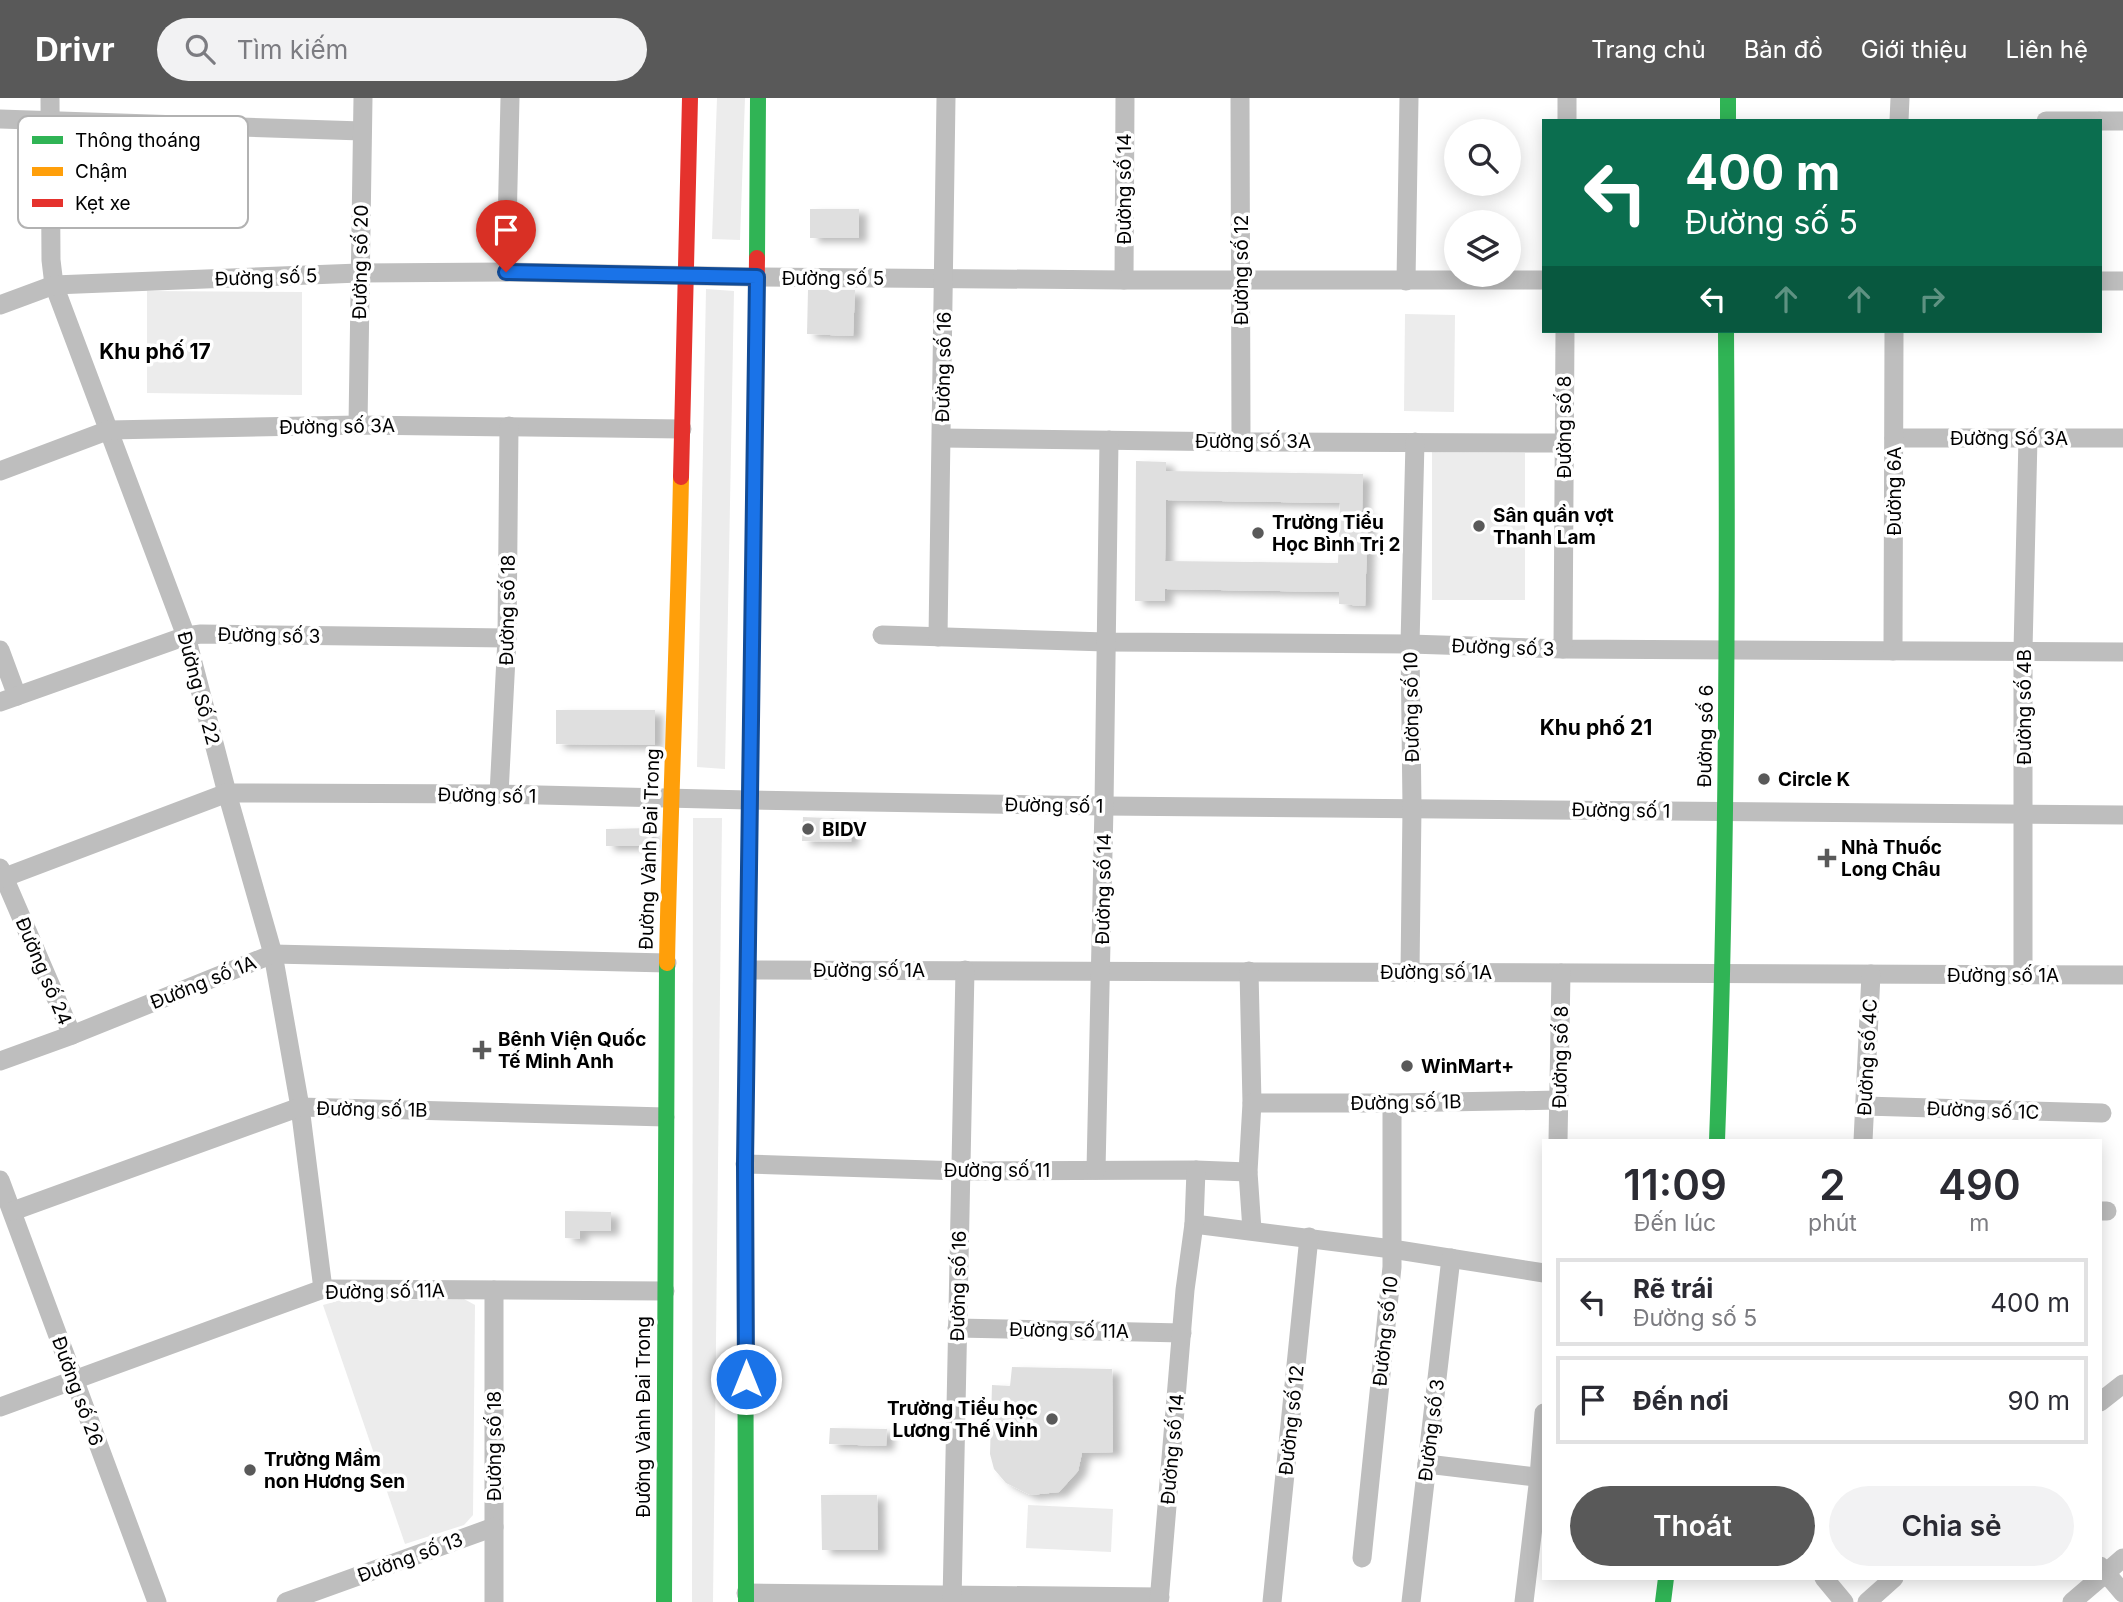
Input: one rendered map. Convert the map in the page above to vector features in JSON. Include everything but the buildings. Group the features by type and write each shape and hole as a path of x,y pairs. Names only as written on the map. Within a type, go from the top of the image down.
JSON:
{"street":[{"name":"Đường Số 22","path":"50,98 50,116"},
{"name":"Đường số 20","path":"358,425 363,98"},
{"path":"506,272 510,98"},
{"name":"Đường Vành Đai Trong","path":"664,1602 667,963 690,98"},
{"path":"758,98 745,1164 746,1598 1160,1599"},
{"name":"Đường số 16","path":"938,637 946,98"},
{"name":"Đường số 14","path":"1124,280 1125,98"},
{"name":"Đường số 12","path":"1240,98 1241,442"},
{"path":"1406,281 1409,98"},
{"path":"1567,98 1567,119"},
{"path":"1728,98 1728,119"},
{"path":"1899,119 1900,98"},
{"path":"2102,121 2123,121"},
{"path":"248,127 362,131"},
{"name":"Đường Số 22","path":"51,228 54,285 186,636 273,954 300,1107 323,1289"},
{"name":"Đường số 5","path":"0,305 54,285 359,273 506,272 1241,281 1542,280"},
{"path":"2102,281 2123,281"},
{"name":"Đường số 8","path":"1563,649 1565,333"},
{"name":"Đường số 6","path":"1717,1139 1724,974 1728,650 1726,333"},
{"name":"Đường 6A","path":"1893,651 1894,333"},
{"name":"Đường số 3A","path":"0,471 109,430 358,425 682,429"},
{"name":"Đường số 18","path":"499,794 507,638 509,426"},
{"name":"Đường số 3A","path":"942,438 1564,443"},
{"name":"Đường Số 3A","path":"1894,438 2123,438"},
{"name":"Đường số 4B","path":"2024,975 2023,650 2028,438"},
{"name":"Đường số 14","path":"1096,1170 1109,440"},
{"name":"Đường số 10","path":"1410,972 1410,644 1415,442"},
{"name":"Đường số 3","path":"8,699 186,636 201,634 507,638"},
{"name":"Đường số 3","path":"882,635 1106,642 1410,644 1563,649 2123,652"},
{"path":"0,650 8,699"},
{"name":"Đường số 1","path":"1,875 227,793 499,794 1104,806 2123,815"},
{"name":"Đường số 24","path":"1,875 72,1035"},
{"name":"Đường số 1A","path":"0,1060 72,1035 273,954 667,963"},
{"name":"Đường số 1A","path":"749,970 2123,975"},
{"name":"Đường số 16","path":"952,1599 965,970"},
{"path":"1249,971 1252,1103 1248,1172 1252,1230"},
{"name":"Đường số 8","path":"1558,1139 1561,973"},
{"name":"Đường số 4C","path":"1863,1139 1871,974"},
{"name":"Đường số 1B","path":"1252,1103 1559,1100"},
{"name":"Đường số 10","path":"1362,1558 1392,1249 1392,1103"},
{"name":"Đường số 1C","path":"1865,1106 2102,1113"},
{"name":"Đường số 1B","path":"13,1211 300,1107 665,1117"},
{"name":"Đường số 11","path":"745,1164 961,1171 1248,1172"},
{"name":"Đường số 14","path":"1160,1599 1182,1333 1194,1224 1196,1170"},
{"name":"Đường số 26","path":"0,1180 157,1602"},
{"path":"1194,1224 1309,1237 1542,1273"},
{"name":"Đường số 12","path":"1272,1602 1309,1237"},
{"name":"Đường số 3","path":"1411,1602 1451,1258"},
{"name":"Đường số 11A","path":"0,1407 323,1289 665,1291"},
{"name":"Đường số 18","path":"494,1290 494,1602"},
{"name":"Đường số 11A","path":"957,1328 1182,1333"},
{"path":"2102,1400 2123,1384"},
{"path":"1524,1602 1542,1456"},
{"path":"1427,1464 1541,1478"},
{"name":"Đường số 13","path":"286,1602 494,1527"},
{"path":"2102,1573 2123,1558"},
{"path":"2102,1575 2123,1593"},
{"path":"1663,1602 1666,1580"},
{"path":"1826,1580 1843,1602"},
{"path":"1867,1602 1892,1580"},
{"path":"2072,1602 2095,1580"}],"shaded area":[{"path":"717,98 745,98 740,240 712,239"},
{"path":"706,289 734,291 725,769 697,767"},
{"path":"147,291 302,292 302,395 147,393"},
{"path":"1405,314 1455,315 1454,412 1404,411"},
{"name":"Sân quần vợt Thanh Lam","path":"1432,452 1525,453 1525,600 1432,600"},
{"path":"693,818 722,818 713,1602 692,1602"},
{"path":"464,1299 475,1305 473,1515 464,1525 405,1544 323,1305 341,1300"},
{"path":"1028,1505 1113,1509 1111,1552 1026,1548"}],"traffic: fast":[{"path":"757,258 758,98"},
{"path":"1728,98 1728,119"},
{"path":"1717,1139 1726,736 1726,333"},
{"path":"746,1602 745,1164 749,885"},
{"path":"664,1602 667,963"},
{"path":"1663,1602 1666,1580"}],"traffic: slow":[{"path":"667,963 681,477"},
{"path":"749,885 754,486"}],"traffic: jam":[{"path":"681,477 690,98"},
{"path":"754,486 757,258"}],"place":[{"name":"Sân quần vợt Thanh Lam","path":"1479,526"},
{"name":"Trường Tiểu Học Bình Trị 2","path":"1258,533"},
{"name":"Circle K","path":"1764,779"},
{"name":"BIDV","path":"808,829"},
{"name":"Nhà Thuốc Long Châu","path":"1827,858"},
{"name":"Bệnh Viện Quốc Tế Minh Anh","path":"482,1050"},
{"name":"WinMart+","path":"1407,1066"},
{"name":"Trường Tiểu học Lương Thế Vinh","path":"1052,1419"},
{"name":"Trường Mầm non Hương Sen","path":"250,1470"}],"district":[{"name":"Khu phố 17","path":"155,352"},
{"name":"Khu phố 21","path":"1596,728"}],"route":[{"path":"506,272 757,277 745,1164 746,1379"}]}
